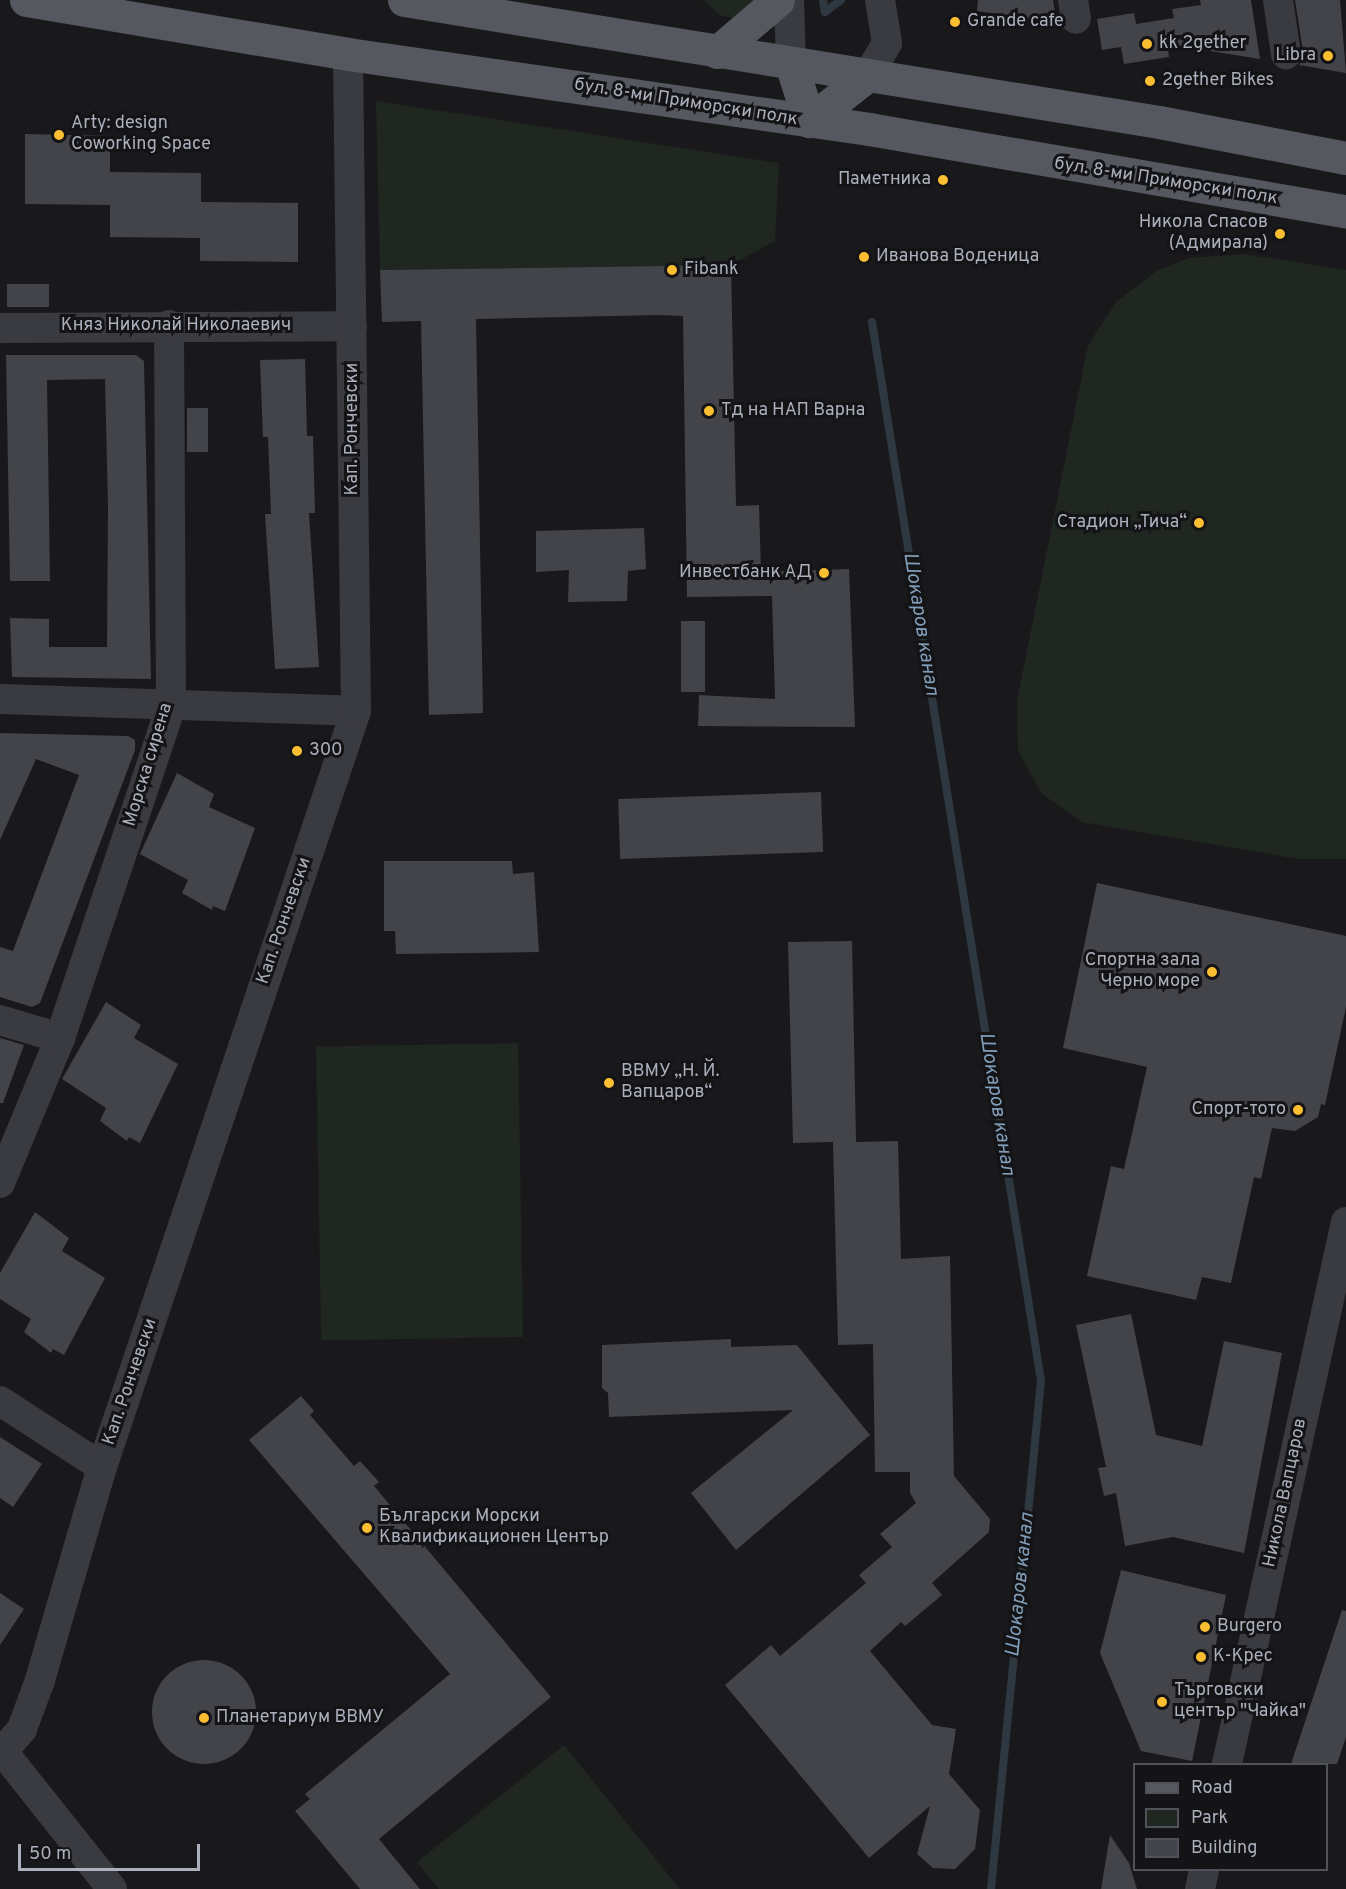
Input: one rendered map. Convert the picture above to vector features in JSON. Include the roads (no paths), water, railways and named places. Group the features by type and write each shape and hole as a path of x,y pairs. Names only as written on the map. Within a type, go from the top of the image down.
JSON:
{"main road":[{"name":"бул. 8-ми Приморски полк","path":"26,0 348,54 809,121 1346,211"},
{"path":"404,0 1159,122 1346,158"},
{"path":"717,52 778,0"},
{"path":"791,63 809,121 868,75"}],"street":[{"path":"789,0 791,63"},
{"path":"1278,0 1286,54"},
{"path":"868,75 887,43 885,4"},
{"name":"Кап. Рончевски","path":"1,1749 22,1729 40,1680 102,1467 356,711 348,54"},
{"name":"Княз Николай Николаевич","path":"0,328 169,325 352,326"},
{"name":"Морска сирена","path":"0,1183 60,1038 171,707 169,325"},
{"path":"0,699 171,707 356,711"},
{"path":"0,1020 60,1038"},
{"name":"Никола Вапцаров","path":"1227,1763 1346,1222"},
{"path":"0,1401 102,1467"},
{"path":"1,1749 112,1889"},
{"path":"1200,1889 1204,1871"}],"waterway":[{"name":"Шокаров канал","path":"823,0 825,12 841,0"},
{"name":"Шокаров канал","path":"872,322 1041,1381 991,1889"}],"place":[{"name":"Grande cafe","path":"955,22"},
{"name":"kk 2gether","path":"1147,44"},
{"name":"Libra","path":"1328,56"},
{"name":"2gether Bikes","path":"1150,81"},
{"name":"Arty: design Coworking Space","path":"59,135"},
{"name":"Паметника","path":"943,180"},
{"name":"Никола Спасов (Адмирала)","path":"1280,234"},
{"name":"Иванова Воденица","path":"864,257"},
{"name":"Fibank","path":"672,270"},
{"name":"Тд на НАП Варна","path":"709,411"},
{"name":"Стадион „Тича“","path":"1199,523"},
{"name":"Инвестбанк АД","path":"824,573"},
{"name":"300","path":"297,751"},
{"name":"Спортна зала Черно море","path":"1212,972"},
{"name":"ВВМУ „Н. Й. Вапцаров“","path":"609,1083"},
{"name":"Спорт-тото","path":"1298,1110"},
{"name":"Български Морски Квалификационен Център","path":"367,1528"},
{"name":"Burgero","path":"1205,1627"},
{"name":"К-Крес","path":"1201,1657"},
{"name":"Търговски център \"Чайка\"","path":"1162,1702"},
{"name":"Планетариум ВВМУ","path":"204,1718"}]}
